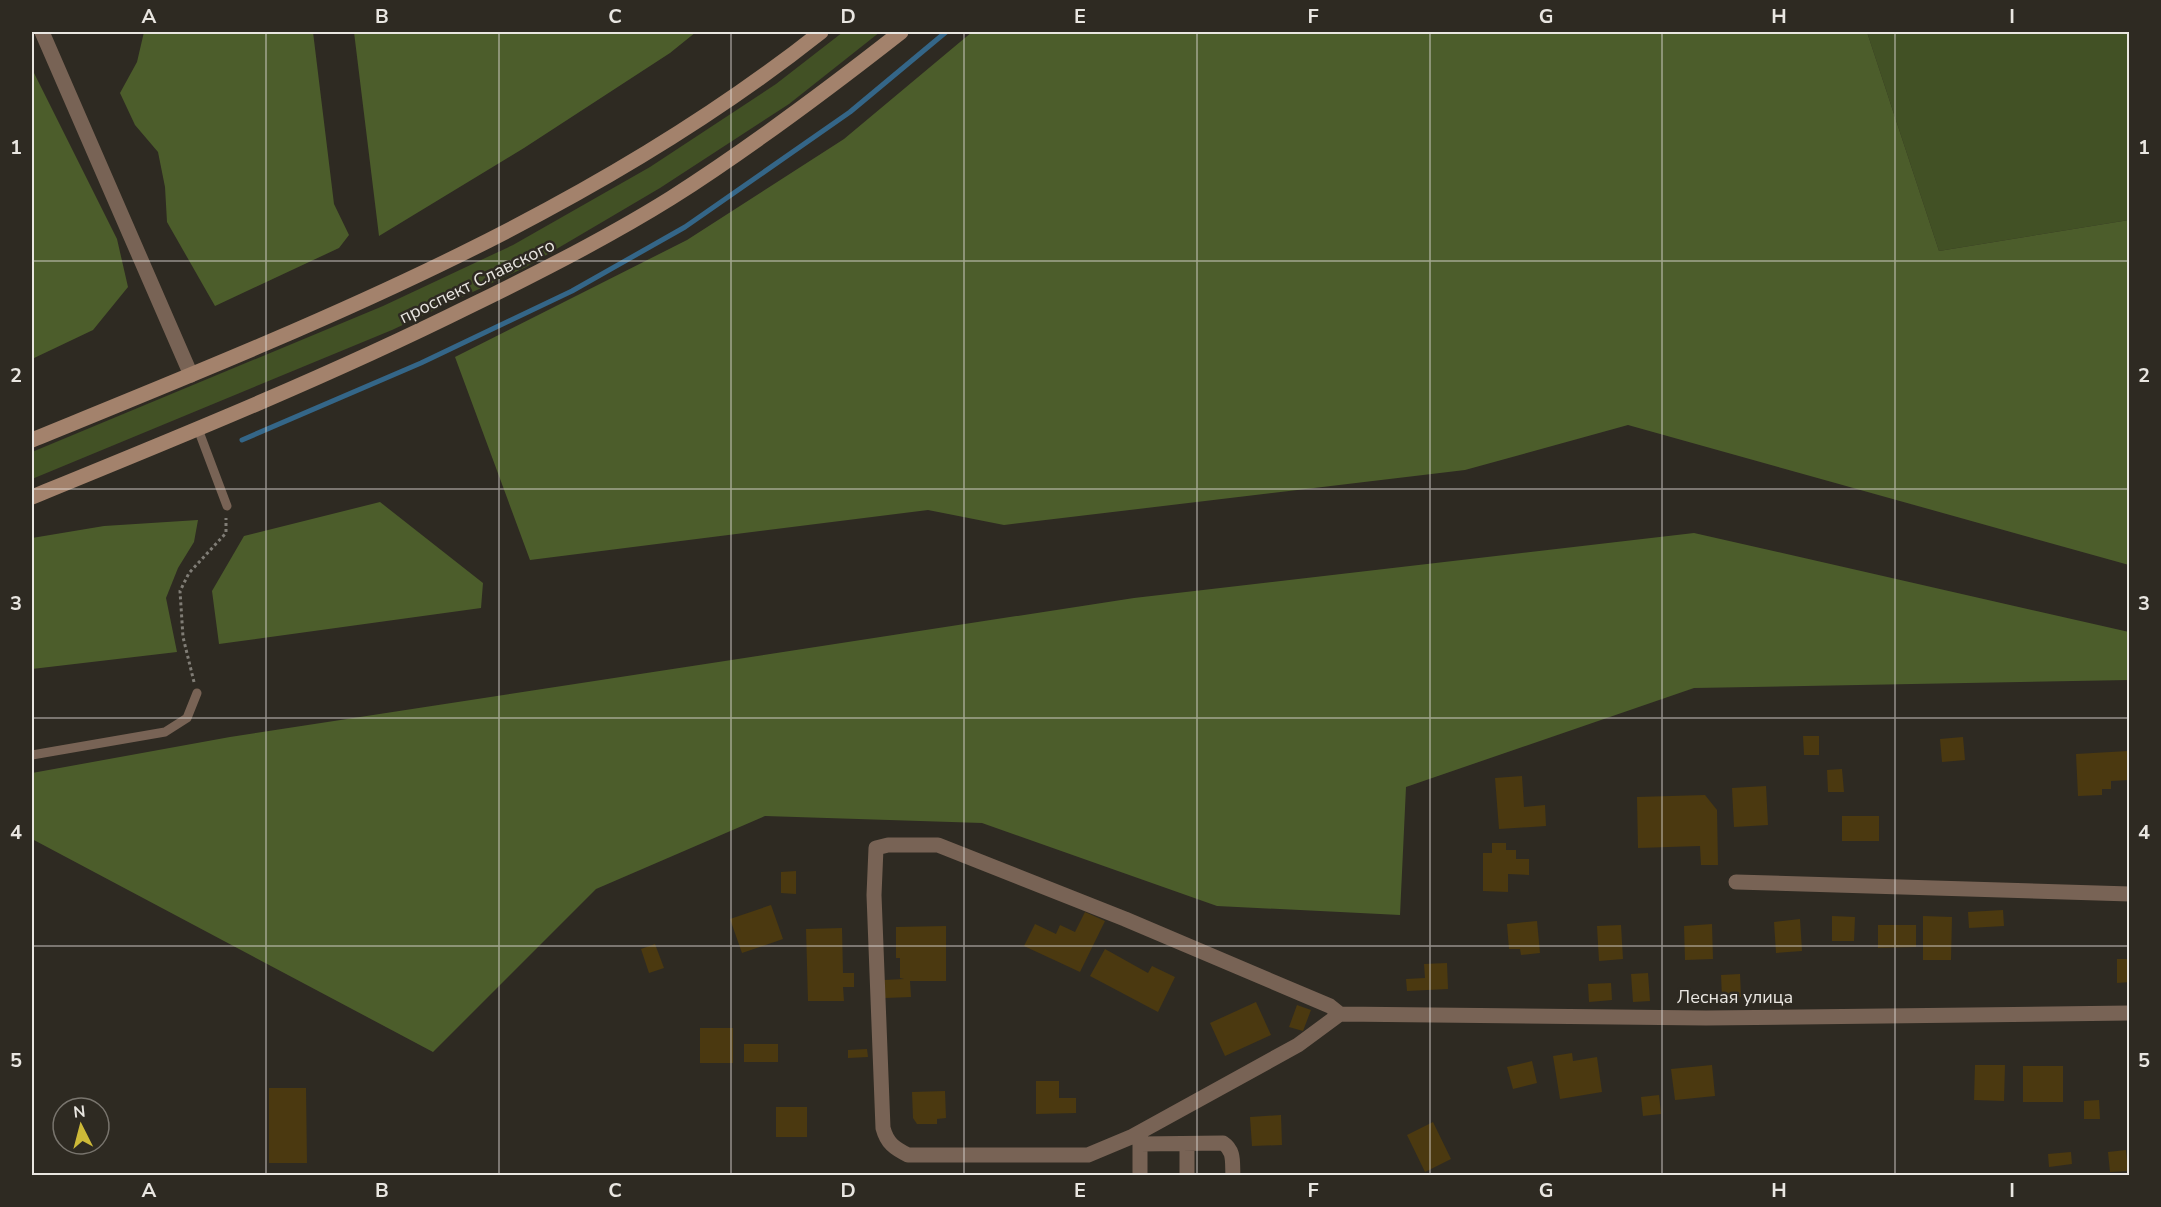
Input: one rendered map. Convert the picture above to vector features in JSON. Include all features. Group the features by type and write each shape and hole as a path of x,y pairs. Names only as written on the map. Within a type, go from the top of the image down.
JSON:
{"main road":[{"name":"проспект Славского","path":"32,440 191,375 386,290 508,232 647,154 768,74 820,32"},
{"name":"проспект Славского","path":"32,497 198,429 408,337 563,260 680,192 805,107 901,32"}],"street":[{"path":"42,32 191,375"},
{"path":"888,845 938,845 1125,919 1330,1006 1340,1014 1298,1044 1140,1138 1088,1155 908,1155 895,1149 886,1139 883,1128 874,895 876,848 888,845"},
{"path":"1736,882 2130,894"},
{"name":"Лесная улица","path":"1340,1014 1706,1018 2130,1013"},
{"path":"1140,1138 1187,1144 1223,1143 1229,1147 1232,1154 1233,1176"},
{"path":"1140,1138 1140,1176"},
{"path":"1187,1144 1187,1176"}],"lane":[{"path":"198,429 227,506"},
{"path":"32,755 165,732 187,718 197,693"}],"path":[{"path":"197,693 183,637 180,591 189,573 226,533 227,506"}],"green space":[{"path":"144,32 313,32 334,204 349,235 339,248 215,306 167,222 165,187 158,152 135,125 120,93 137,62"},
{"path":"354,32 696,32 670,53 524,148 379,236"},
{"path":"843,32 880,32 789,104 660,188 526,267 392,330 32,479 32,452 383,306 513,245 650,167 776,84"},
{"path":"972,32 1867,32 1939,251 2129,220 2129,565 1628,425 1465,470 1004,525 928,510 530,560 455,357 687,240 844,139"},
{"path":"1867,32 2129,32 2129,220 1939,251"},
{"path":"32,69 117,239 128,287 93,330 32,359"},
{"path":"380,502 483,583 481,608 219,644 212,591 244,536"},
{"path":"198,520 194,542 178,568 166,598 177,652 32,669 32,538 104,526"},
{"path":"1694,533 2129,632 2129,680 1694,688 1406,787 1400,915 1217,906 982,823 765,816 596,889 433,1052 32,839 32,773 230,737 1134,598"}],"building":[{"path":"1803,736 1819,736 1819,755 1804,755"},
{"path":"1963,737 1965,760 1942,762 1940,739"},
{"path":"2128,751 2129,780 2111,781 2111,789 2102,789 2102,795 2078,796 2076,754"},
{"path":"1842,769 1844,792 1828,792 1827,770"},
{"path":"1522,776 1524,807 1545,805 1546,826 1499,829 1495,778"},
{"path":"1766,786 1768,825 1734,827 1732,788"},
{"path":"1705,795 1717,810 1718,865 1701,865 1700,846 1638,848 1637,797"},
{"path":"1842,816 1879,816 1879,841 1842,841"},
{"path":"1492,843 1506,843 1506,850 1516,850 1516,859 1529,859 1529,875 1508,874 1508,892 1483,891 1483,853 1492,853"},
{"path":"796,871 796,894 781,893 781,872"},
{"path":"771,905 783,939 742,953 730,919"},
{"path":"2003,910 2004,926 1969,928 1968,912"},
{"path":"1085,912 1105,921 1080,972 1024,946 1035,924 1056,934 1060,925 1075,932"},
{"path":"1832,916 1855,917 1854,941 1832,941"},
{"path":"1923,916 1952,917 1951,960 1923,960"},
{"path":"1800,919 1802,951 1776,953 1774,922"},
{"path":"1537,921 1540,953 1521,955 1520,949 1509,949 1507,924"},
{"path":"1712,924 1713,959 1685,960 1684,926"},
{"path":"1621,925 1623,959 1599,961 1597,926"},
{"path":"1878,925 1916,925 1916,947 1878,948"},
{"path":"946,926 946,981 910,981 911,997 885,998 884,980 904,979 900,978 900,958 896,958 896,927"},
{"path":"842,928 843,973 854,973 854,987 843,987 844,1001 808,1001 806,929"},
{"path":"655,944 664,968 649,973 641,949"},
{"path":"1105,949 1148,973 1152,966 1175,977 1158,1012 1090,976"},
{"path":"2117,959 2130,959 2130,982 2117,983"},
{"path":"1447,963 1448,989 1407,991 1406,979 1425,978 1424,964"},
{"path":"1648,973 1650,1001 1633,1002 1631,974"},
{"path":"1740,974 1741,997 1722,997 1721,975"},
{"path":"1611,983 1612,1000 1589,1002 1588,984"},
{"path":"1256,1002 1271,1035 1225,1056 1210,1023"},
{"path":"1297,1005 1311,1010 1303,1031 1289,1027"},
{"path":"700,1028 733,1028 733,1063 700,1063"},
{"path":"744,1044 778,1044 778,1062 744,1062"},
{"path":"867,1049 868,1057 848,1058 848,1050"},
{"path":"1572,1053 1573,1061 1597,1057 1602,1092 1560,1099 1553,1056"},
{"path":"1532,1061 1537,1083 1513,1089 1507,1067"},
{"path":"1712,1065 1715,1096 1675,1100 1671,1069"},
{"path":"1975,1065 2005,1065 2004,1101 1974,1100"},
{"path":"2023,1066 2063,1066 2063,1102 2023,1102"},
{"path":"1036,1081 1059,1081 1059,1098 1076,1098 1076,1113 1036,1114"},
{"path":"269,1088 306,1088 307,1163 269,1163"},
{"path":"945,1091 946,1118 937,1119 937,1124 917,1124 913,1118 912,1092"},
{"path":"1659,1095 1661,1114 1643,1116 1641,1097"},
{"path":"2099,1100 2100,1119 2084,1119 2084,1101"},
{"path":"776,1107 807,1107 807,1137 776,1137"},
{"path":"1281,1115 1282,1145 1252,1146 1250,1117"},
{"path":"1433,1122 1451,1159 1425,1172 1407,1135"},
{"path":"2126,1150 2128,1171 2110,1172 2108,1152"},
{"path":"2071,1152 2072,1164 2049,1167 2048,1154"}],"waterway":[{"path":"242,440 421,363 572,291 685,227 850,112 946,32"}]}
